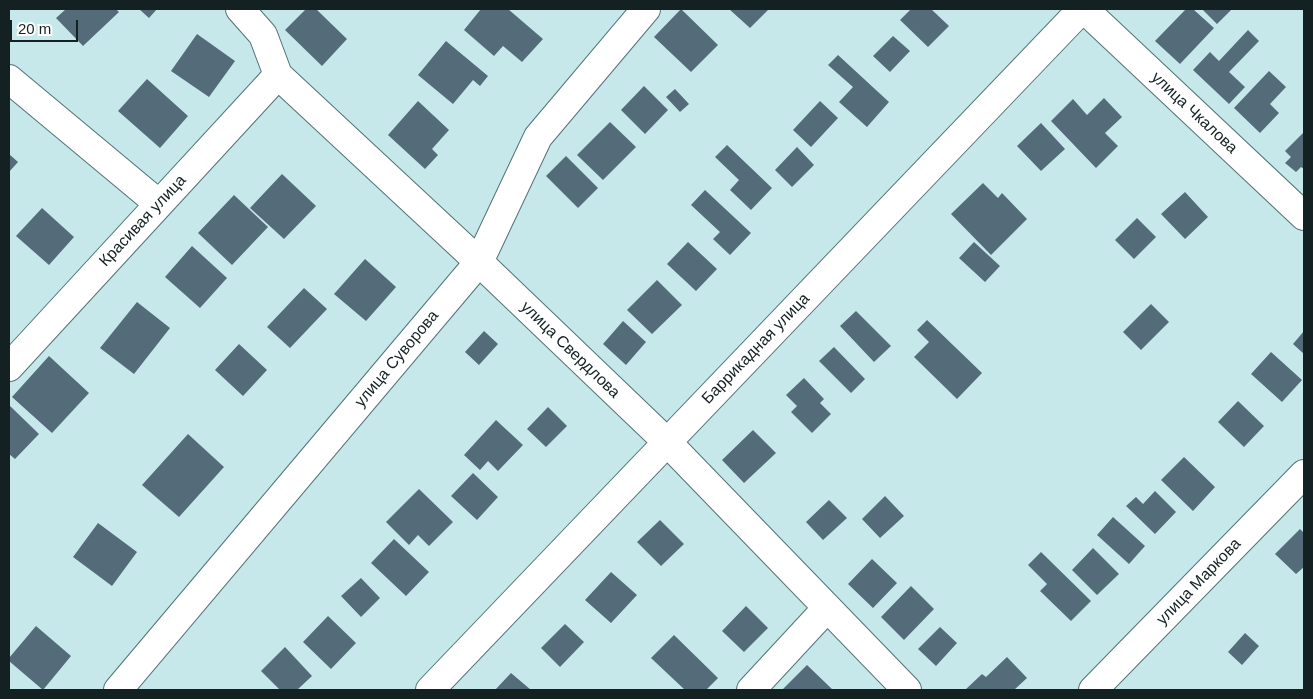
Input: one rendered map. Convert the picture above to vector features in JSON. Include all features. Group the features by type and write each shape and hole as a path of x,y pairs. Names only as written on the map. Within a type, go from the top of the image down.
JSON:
{"street":[{"name":"улица Свердлова","path":"240,9 263,35 278,75 479,262 666,442 907,690"},
{"name":"улица Суворова","path":"118,690 479,262 538,137 646,9"},
{"name":"улица Чкалова","path":"1083,9 1304,216"},
{"name":"Баррикадная улица","path":"430,690 1083,9"},
{"name":"Красивая улица","path":"9,367 278,75"},
{"path":"9,79 159,204"},
{"name":"улица Маркова","path":"1093,690 1304,474"},
{"path":"752,690 827,608"}],"building":[{"path":"66,9 116,9 119,12 83,46 56,18"},
{"path":"139,9 157,9 149,18"},
{"path":"306,9 316,9 347,39 322,66 285,30"},
{"path":"481,9 508,9 543,39 522,62 503,46 494,56 464,30"},
{"path":"681,9 718,45 691,72 654,37"},
{"path":"729,9 769,9 750,28"},
{"path":"911,9 931,9 949,26 928,47 900,20"},
{"path":"1186,9 1193,9 1214,28 1180,64 1155,41"},
{"path":"1202,9 1232,9 1217,24"},
{"path":"1248,30 1259,41 1229,72 1245,87 1229,104 1193,70 1210,52 1219,61"},
{"path":"197,34 235,61 209,97 171,71"},
{"path":"893,36 910,51 890,72 873,56"},
{"path":"446,41 488,76 480,86 473,80 453,104 418,75"},
{"path":"838,55 889,102 867,127 839,102 853,87 828,65"},
{"path":"1269,71 1286,87 1270,104 1279,113 1260,133 1234,108"},
{"path":"147,79 188,116 160,148 118,111"},
{"path":"644,86 668,110 645,134 621,110"},
{"path":"675,89 689,104 680,112 666,97"},
{"path":"1104,98 1122,117 1105,133 1118,146 1096,168 1051,121 1073,99 1087,115"},
{"path":"418,101 449,130 432,149 438,155 425,169 388,135"},
{"path":"820,101 838,118 811,147 793,130"},
{"path":"610,122 636,147 603,180 577,155"},
{"path":"1041,123 1065,149 1041,171 1017,146"},
{"path":"1304,132 1304,169 1301,167 1296,172 1285,163 1291,157 1285,151"},
{"path":"727,145 772,188 751,210 730,190 739,180 715,157"},
{"path":"797,147 814,165 792,187 775,170"},
{"path":"9,154 18,162 9,172"},
{"path":"566,156 598,188 578,208 546,176"},
{"path":"282,174 316,206 284,239 250,208"},
{"path":"983,183 998,198 1002,193 1027,219 991,255 951,214"},
{"path":"705,190 751,233 730,255 713,239 720,232 691,205"},
{"path":"1185,192 1208,217 1185,239 1161,214"},
{"path":"234,195 268,227 232,265 198,233"},
{"path":"42,208 74,237 49,265 16,236"},
{"path":"1137,218 1156,237 1134,259 1115,240"},
{"path":"688,242 717,269 696,291 667,264"},
{"path":"974,242 1000,266 985,282 959,258"},
{"path":"192,246 227,278 200,308 165,277"},
{"path":"365,259 396,287 366,321 334,294"},
{"path":"657,280 682,305 652,334 627,310"},
{"path":"304,288 327,309 290,348 267,327"},
{"path":"137,302 170,328 134,374 100,348"},
{"path":"1151,304 1169,322 1141,350 1123,332"},
{"path":"856,311 891,346 874,362 840,326"},
{"path":"927,320 982,373 957,399 914,357 929,342 917,330"},
{"path":"623,321 646,342 626,365 603,344"},
{"path":"484,331 498,344 479,365 465,352"},
{"path":"1304,331 1304,354 1293,344"},
{"path":"239,344 267,370 243,396 215,370"},
{"path":"834,347 865,379 851,393 819,361"},
{"path":"1271,352 1302,380 1282,402 1251,374"},
{"path":"49,356 89,393 52,433 12,397"},
{"path":"804,378 824,399 820,403 831,414 812,433 791,412 797,406 786,395"},
{"path":"1238,401 1264,426 1244,447 1218,422"},
{"path":"9,405 39,434 15,459 9,454"},
{"path":"548,407 567,426 546,447 527,429"},
{"path":"496,420 523,445 498,471 488,461 480,470 464,455"},
{"path":"753,430 776,453 744,483 722,460"},
{"path":"188,434 224,467 179,517 142,485"},
{"path":"1184,457 1215,487 1193,511 1161,480"},
{"path":"473,473 498,497 477,520 451,496"},
{"path":"419,489 453,522 429,546 418,535 409,545 386,522"},
{"path":"1155,491 1176,512 1155,534 1126,506 1136,497 1143,504"},
{"path":"885,496 904,516 880,538 862,519"},
{"path":"829,500 847,518 823,540 806,522"},
{"path":"1113,517 1145,546 1129,564 1097,535"},
{"path":"660,520 684,544 661,566 637,542"},
{"path":"98,523 137,552 112,586 73,557"},
{"path":"1300,529 1304,533 1304,567 1296,574 1275,554"},
{"path":"394,539 429,572 406,596 371,563"},
{"path":"1093,548 1119,574 1097,595 1072,570"},
{"path":"1041,552 1091,601 1071,621 1040,591 1047,584 1028,565"},
{"path":"872,559 897,583 873,608 848,584"},
{"path":"611,572 637,595 611,623 585,600"},
{"path":"361,578 380,598 361,617 341,596"},
{"path":"911,586 934,609 904,640 881,617"},
{"path":"746,606 768,628 744,652 722,631"},
{"path":"328,616 356,643 331,669 303,642"},
{"path":"565,624 584,642 560,667 541,648"},
{"path":"36,626 71,656 43,690 9,661 9,658"},
{"path":"940,627 957,643 936,666 918,649"},
{"path":"1245,633 1259,646 1242,665 1228,652"},
{"path":"674,635 718,678 706,690 685,690 651,658"},
{"path":"285,647 312,676 297,690 280,690 261,671"},
{"path":"1007,657 1027,678 1014,690 965,690 982,674 986,677"},
{"path":"807,665 833,690 782,690"},
{"path":"511,673 531,690 495,690"}]}
